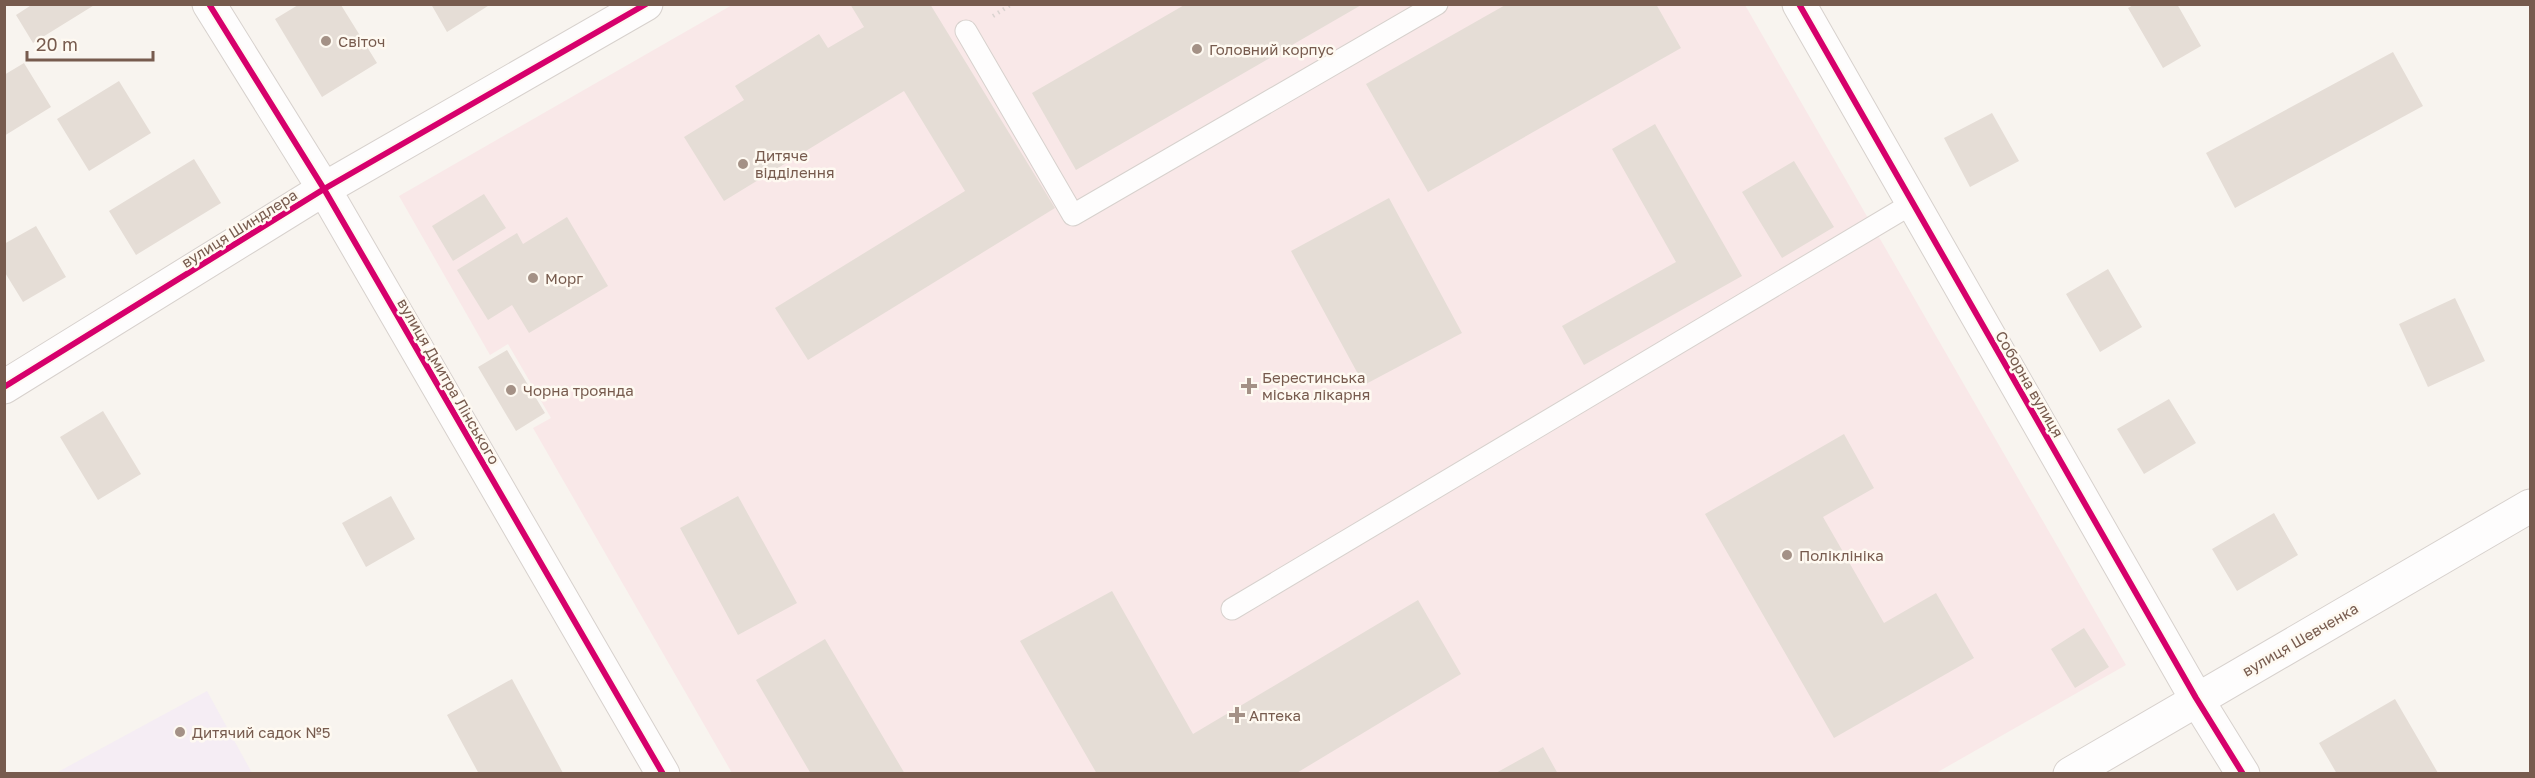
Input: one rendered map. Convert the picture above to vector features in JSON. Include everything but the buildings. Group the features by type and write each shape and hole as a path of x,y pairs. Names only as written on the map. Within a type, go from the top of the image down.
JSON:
{"street":[{"name":"вулиця Дмитра Лінського","path":"209,4 324,189 663,774"},
{"name":"вулиця Шиндлера","path":"4,387 324,189 646,4"},
{"name":"Соборна вулиця","path":"1799,4 2196,698 2243,774"},
{"name":"вулиця Шевченка","path":"2070,774 2196,698 2530,506"}],"lane":[{"path":"966,31 1073,215 1437,4"},
{"path":"1232,609 1913,202"}],"shaded area":[{"name":"Берестинська міська лікарня","path":"732,5 1745,5 2126,665 1936,773 732,773 533,428 551,418 508,344 490,355 399,196"},
{"name":"Дитячий садок №5","path":"207,691 252,773 56,773"}],"cycle path":[{"path":"209,4 324,189 663,774"},
{"path":"4,387 324,189 646,4"},
{"path":"1799,4 2196,698 2243,774"}],"place":[{"name":"Світоч","path":"326,41"},
{"name":"Головний корпус","path":"1197,49"},
{"name":"Дитяче відділення","path":"743,164"},
{"name":"Морг","path":"533,278"},
{"name":"Берестинська міська лікарня","path":"1249,386"},
{"name":"Чорна троянда","path":"511,390"},
{"name":"Поліклініка","path":"1787,555"},
{"name":"Аптека","path":"1237,715"},
{"name":"Дитячий садок №5","path":"180,732"}]}
